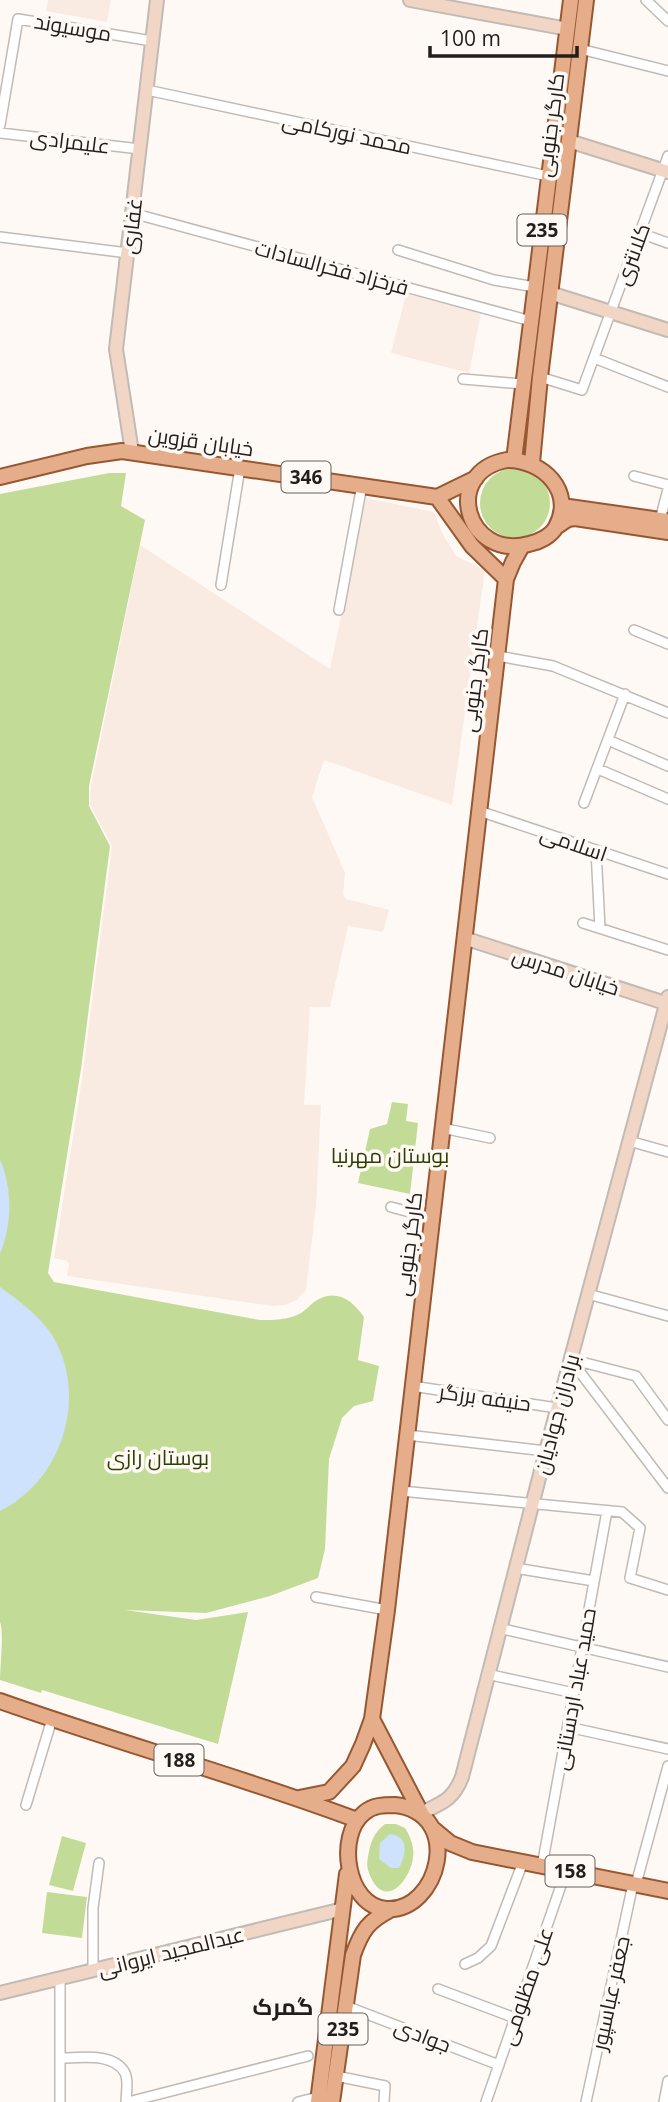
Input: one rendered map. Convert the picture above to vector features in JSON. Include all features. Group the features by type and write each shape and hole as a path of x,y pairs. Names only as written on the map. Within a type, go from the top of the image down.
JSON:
{"main road":[{"name":"کارگر جنوبی","path":"514,460 571,0"},
{"name":"کارگر جنوبی","path":"531,463 586,0"},
{"name":"خیابان قزوین","path":"0,477 87,456 132,452 437,496"},
{"path":"506,579 472,546 437,496 476,478 499,461 531,463 550,475 556,484 562,506 556,527"},
{"path":"476,478 469,493 467,508 476,529 495,541 522,546 536,543 568,519 575,518 665,524"},
{"path":"562,506 665,524"},
{"name":"کارگر جنوبی","path":"299,1798 329,1793 353,1766 372,1719 401,1491 506,579 522,546"},
{"name":"188","path":"0,1701 299,1798 357,1820"},
{"path":"372,1719 437,1841 437,1857 430,1883 415,1900 408,1905 392,1909 377,1907 359,1894 349,1862 350,1840 357,1820 378,1806 404,1806 421,1813"},
{"name":"158","path":"432,1828 458,1847 668,1891"},
{"name":"235","path":"323,2100 349,1862"},
{"name":"235","path":"323,2100 336,2076 353,1955 360,1933 378,1916 392,1909"}],"street":[{"name":"غفاری","path":"132,452 116,349 157,0"},
{"path":"410,0 568,29"},
{"path":"646,0 668,21"},
{"name":"موسیوند","path":"0,125 18,19 152,41"},
{"path":"580,48 668,71"},
{"name":"محمد نورکامی","path":"147,90 548,176"},
{"name":"علیمرادی","path":"0,133 140,149"},
{"path":"569,141 666,171"},
{"name":"کلانتری","path":"540,377 582,390 666,171 668,156"},
{"name":"فرخزاد فخرالسادات","path":"132,213 531,321"},
{"path":"640,233 668,243"},
{"path":"0,237 128,253"},
{"path":"398,250 494,281 535,287"},
{"path":"550,293 668,330"},
{"path":"594,358 668,387"},
{"path":"463,379 523,384"},
{"path":"221,586 240,468"},
{"path":"634,476 668,487 665,524"},
{"path":"339,610 362,485"},
{"path":"635,631 668,643"},
{"path":"498,656 553,666 668,713"},
{"path":"584,803 625,694"},
{"path":"608,740 668,766"},
{"path":"598,769 668,799"},
{"name":"اسلامی","path":"479,811 668,874"},
{"path":"596,850 600,928"},
{"path":"583,923 668,950"},
{"name":"خیابان مدرس","path":"464,938 667,1002"},
{"name":"برادران جوادیان","path":"421,1813 447,1800 458,1788 667,1002"},
{"path":"442,1128 490,1139"},
{"path":"629,1141 668,1152"},
{"path":"391,1207 432,1218"},
{"path":"588,1294 668,1316"},
{"path":"570,1359 636,1376 668,1420"},
{"path":"570,1359 668,1488"},
{"name":"حنیفه برزگر","path":"412,1386 557,1408"},
{"path":"407,1435 546,1451"},
{"path":"401,1491 622,1512 640,1528 630,1578 668,1590"},
{"name":"حمید عباد اردستانی","path":"542,1866 607,1511"},
{"path":"515,1567 594,1581"},
{"path":"316,1597 387,1610"},
{"path":"499,1628 668,1667"},
{"path":"487,1674 574,1693"},
{"path":"26,1805 52,1719"},
{"path":"568,1727 668,1749"},
{"name":"جعفر عباسپور","path":"586,2102 634,1884 668,1766"},
{"path":"465,1964 478,1958 491,1946 506,1923 523,1862"},
{"path":"93,1970 93,1909 99,1863"},
{"name":"علی مظلومی","path":"486,2102 566,1871"},
{"name":"عبدالمجید ایروانی","path":"0,1993 343,1909"},
{"path":"60,1978 60,2102"},
{"path":"439,1989 515,2018"},
{"name":"جوادی","path":"346,2006 499,2064"},
{"path":"60,2058 109,2059 124,2072 127,2102 307,2056"},
{"path":"336,2076 386,2087 384,2102"},
{"path":"664,2102 668,2081"},
{"path":"298,2102 323,2100"}],"shaded area":[{"path":"48,0 111,0 107,22 46,11"},
{"path":"406,294 481,313 469,373 391,353"},
{"path":"366,498 434,512 442,533 456,556 485,570 452,805 324,760 312,797 345,873 343,894 346,899 389,910 383,932 348,926 330,1007 310,1007 304,1105 321,1105 316,1206 306,1290 297,1300 272,1306 67,1276 67,1261 54,1258 82,1079 112,846 90,805 91,786 140,545 330,669"}],"green space":[{"path":"508,468 522,468 535,473 545,483 550,503 545,523 535,533 522,538 508,538 495,533 485,523 480,510 480,496 485,483 495,473"},
{"name":"بوستان رازی","path":"109,473 126,473 121,506 145,520 89,786 89,806 110,846 81,1069 48,1273 54,1282 260,1320 290,1317 301,1313 317,1300 337,1296 349,1301 364,1317 358,1360 379,1366 373,1401 354,1406 342,1418 329,1459 325,1549 318,1578 270,1596 206,1613 125,1610 196,1620 248,1612 218,1744 42,1690 41,1693 0,1680 0,494"},
{"name":"بوستان مهرنیا","path":"392,1102 408,1104 406,1121 418,1123 410,1194 358,1183 370,1129 387,1124"},
{"path":"385,1824 396,1824 405,1828 413,1848 413,1858 411,1868 400,1885 385,1891 378,1888 371,1878 367,1863 373,1838"},
{"path":"62,1836 86,1843 73,1891 49,1885"},
{"path":"47,1892 87,1897 82,1938 42,1933"}],"water":[{"path":"0,1159 9,1195 9,1219 0,1254"},
{"path":"0,1287 35,1315 52,1335 63,1359 68,1383 68,1409 64,1434 54,1458 40,1479 22,1497 0,1511"},
{"path":"390,1834 401,1839 405,1847 399,1868 391,1868 379,1859 380,1843"}],"district":[{"name":"گمرک","path":"283,2006"}]}
